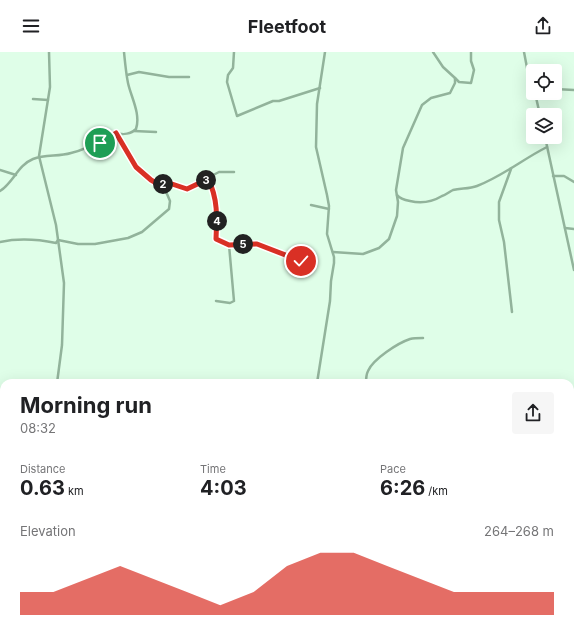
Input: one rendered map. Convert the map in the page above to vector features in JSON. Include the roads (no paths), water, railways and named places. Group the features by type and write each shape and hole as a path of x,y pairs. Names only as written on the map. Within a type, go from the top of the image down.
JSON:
{"street":[{"path":"49,52 50,78 48,100 39,156 50,197 64,283 62,345 58,379"},
{"path":"124,52 127,75 136,109 136,129 133,131"},
{"path":"234,52 233,68 228,75 227,82 237,116 273,101 279,101 320,88"},
{"path":"319,379 334,263 333,252 327,234 329,209 327,195 316,147 316,104 320,88 325,52"},
{"path":"433,52 443,67 459,82 471,83 474,70 471,61 471,52"},
{"path":"524,52 526,64"},
{"path":"127,75 139,72 169,77 190,77"},
{"path":"398,202 396,190 403,148 420,110 426,101 431,98 450,93 455,83 455,78"},
{"path":"562,89 574,90"},
{"path":"33,99 48,100"},
{"path":"0,191 9,184 27,163 39,156 63,155 81,151 100,143 116,133 120,134 133,131 156,132"},
{"path":"0,242 11,239 31,239 56,243 58,240 78,244 95,244 128,238 142,232 169,208 170,204 166,194 158,184 136,167 116,133"},
{"path":"546,144 574,270"},
{"path":"396,194 399,198 420,203 432,201 452,191 476,186 511,169 533,154 547,147"},
{"path":"511,169 499,202 499,224 504,242 512,312"},
{"path":"0,170 16,175"},
{"path":"158,184 172,184 187,189 219,172 234,172"},
{"path":"553,176 564,176 574,182"},
{"path":"208,179 217,209 216,239 229,245 257,244 301,261"},
{"path":"333,252 364,254 379,248 389,239 392,232 399,198"},
{"path":"311,205 329,209"},
{"path":"565,228 574,229"},
{"path":"216,301 230,303 234,301 229,245"},
{"path":"366,379 367,372 370,367 389,350 410,340 423,338"}]}
